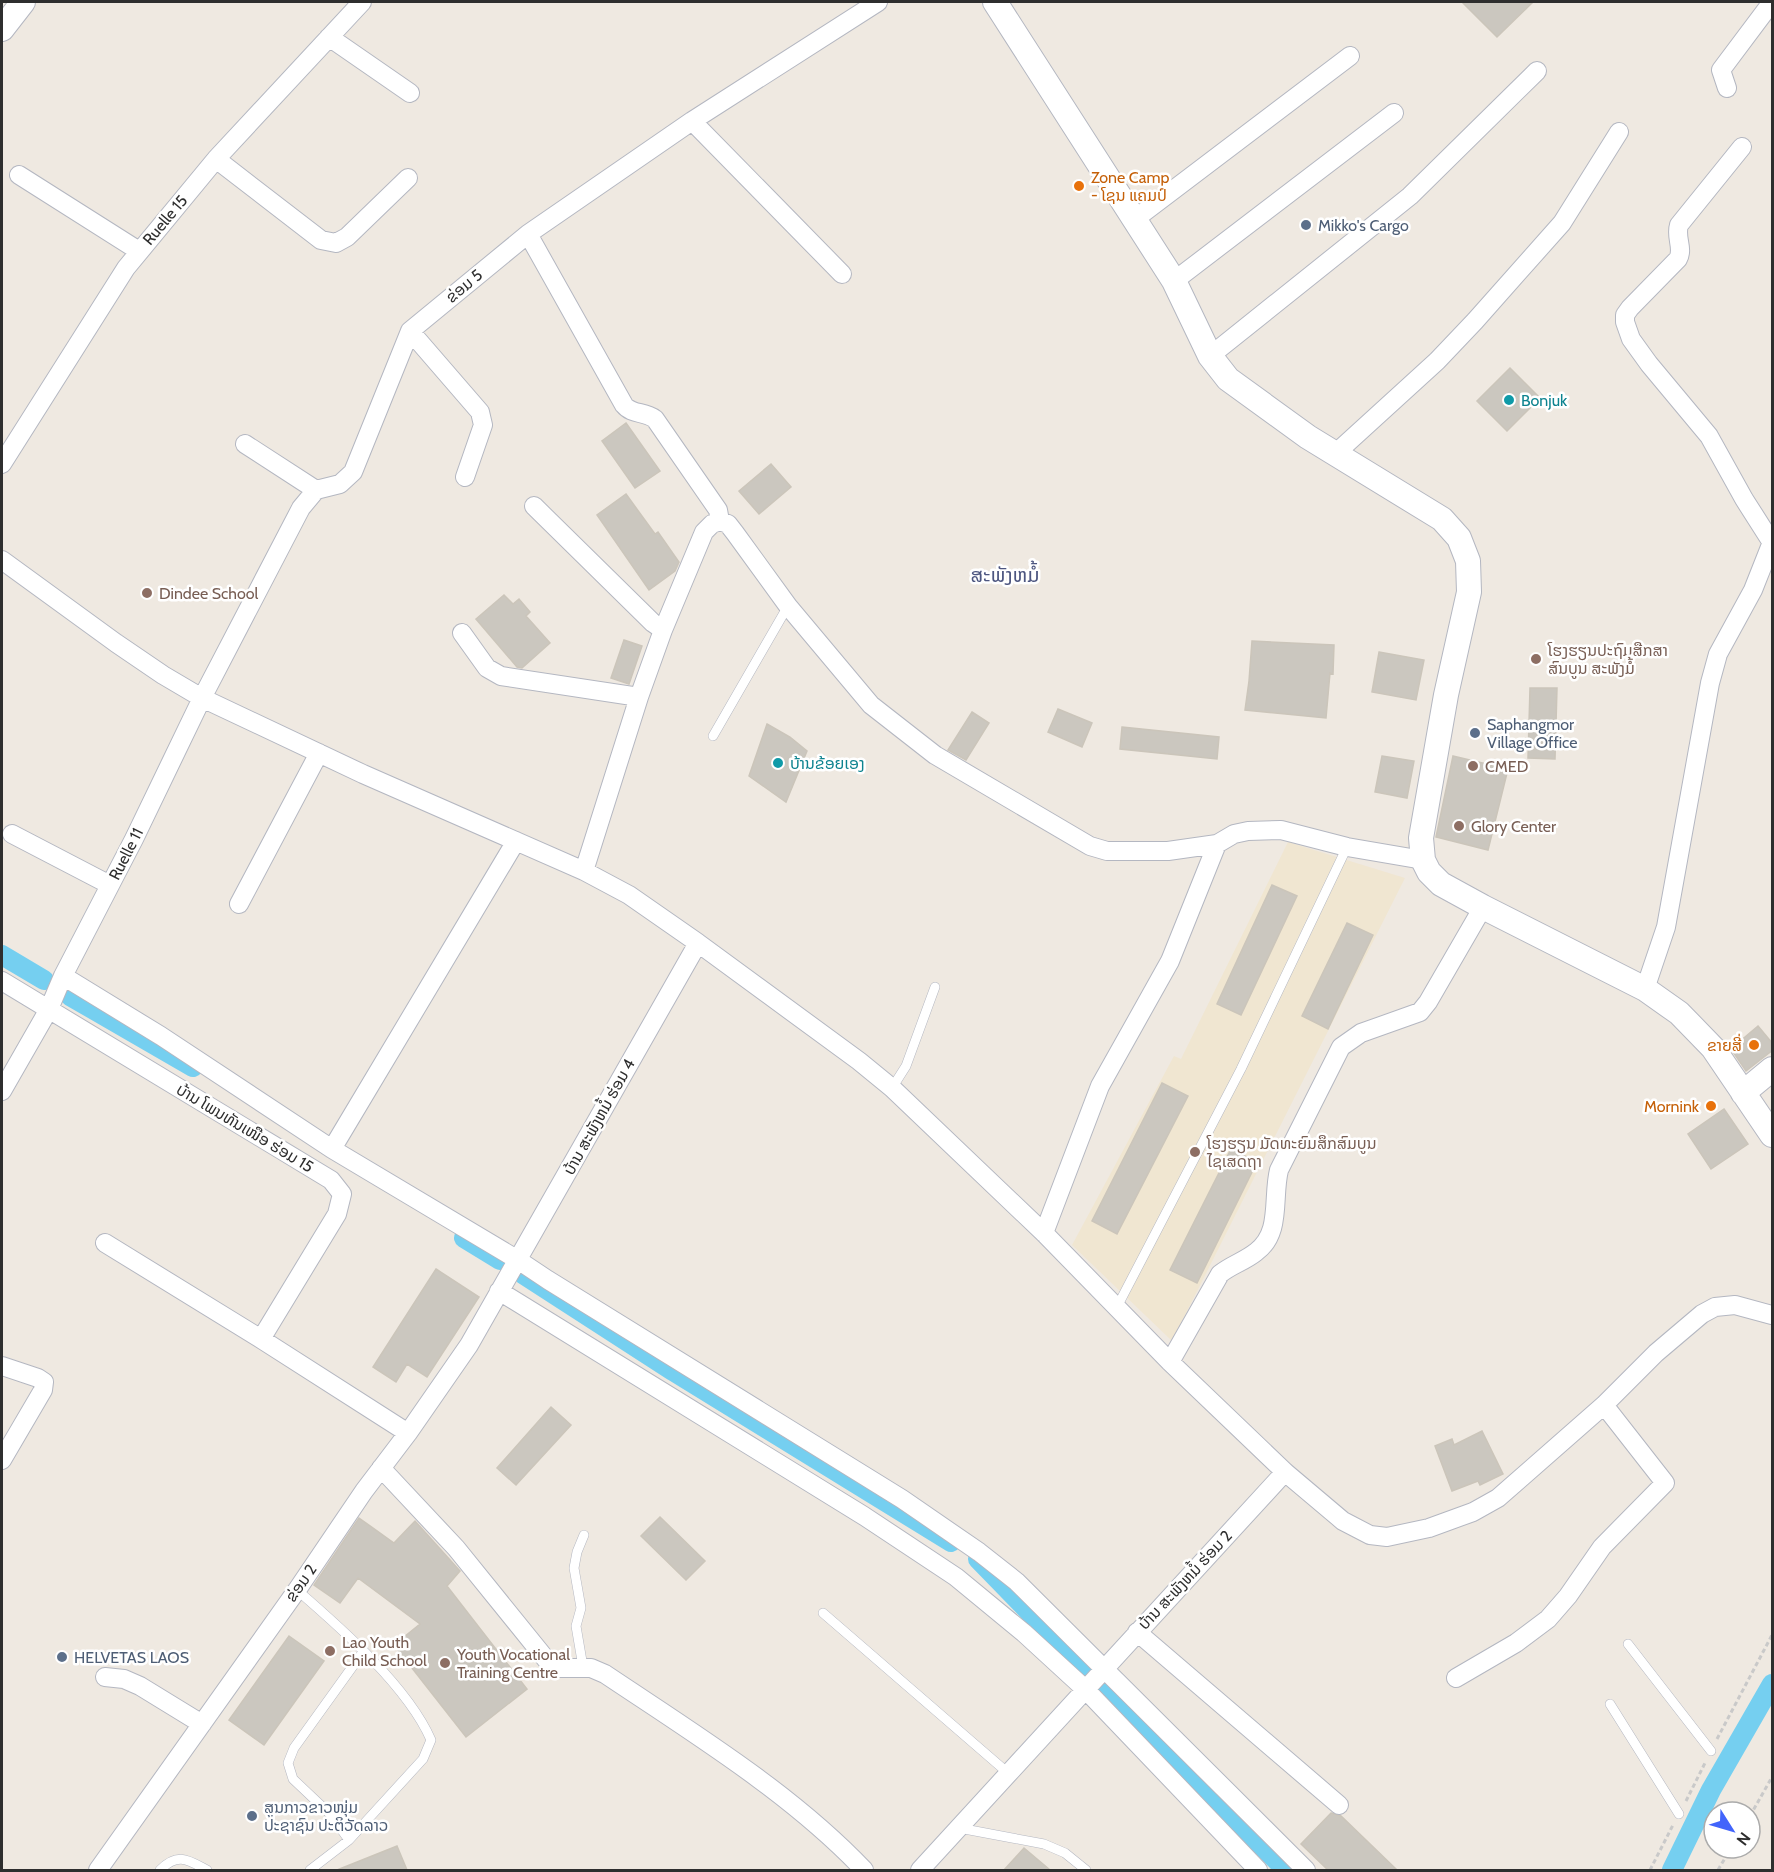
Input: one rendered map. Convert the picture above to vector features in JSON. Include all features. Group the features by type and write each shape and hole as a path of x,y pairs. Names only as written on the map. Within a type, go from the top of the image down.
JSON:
{"street":[{"path":"2,29 23,2"},
{"name":"Ruelle 15","path":"2,464 139,251 216,159 362,2"},
{"name":"ຂ່ອມ 5","path":"316,490 340,484 353,472 410,331 528,234 692,121 878,2"},
{"path":"995,2 1174,281 1210,356 1228,379 1308,437 1442,519 1459,537 1468,561 1469,592 1446,695 1421,838 1423,860 1429,872 1441,884 1483,907 1645,988 1679,1013 1713,1048 1773,1135"},
{"path":"1727,88 1721,70 1773,2"},
{"path":"329,37 410,93"},
{"path":"1135,219 1350,56"},
{"path":"1210,356 1410,196 1537,72"},
{"path":"1174,281 1394,113"},
{"path":"692,121 842,274"},
{"path":"1335,454 1437,361 1562,223 1619,132"},
{"path":"1645,988 1666,927 1710,683 1718,654 1753,590 1772,543 1744,499 1709,436 1631,339 1625,315 1678,260 1681,250 1677,236 1679,225 1742,147"},
{"path":"216,159 321,240 336,243 347,237 408,178"},
{"path":"19,175 139,251"},
{"path":"528,234 628,411 642,412 655,419 718,510 720,521"},
{"path":"410,331 480,412 483,425 465,477"},
{"path":"202,698 301,508 316,490 245,444"},
{"path":"534,506 653,623 663,630"},
{"path":"584,871 639,697 663,630 704,532 712,524 720,521 728,524 735,532 788,606 871,705 936,754 1090,846 1107,851 1158,851 1217,844 1234,834 1248,831 1281,830 1347,847 1423,860"},
{"path":"2,560 116,643 202,698 319,753 584,871 629,896 698,943 860,1061 892,1088 1044,1233 1170,1362 1284,1472 1343,1521 1370,1535 1387,1537 1404,1535 1473,1512 1498,1498 1604,1405 1656,1353 1702,1314 1715,1306 1735,1305 1773,1315"},
{"path":"462,633 487,668 501,676 639,697"},
{"name":"Ruelle 11","path":"2,1092 49,1009 63,976 202,698"},
{"path":"239,904 319,753"},
{"path":"12,834 110,885"},
{"path":"333,1149 516,842"},
{"path":"1044,1233 1100,1086 1170,961 1217,844"},
{"path":"1170,1362 1220,1274 1255,1254 1266,1244 1273,1229 1279,1170 1341,1047 1361,1033 1420,1012 1483,907"},
{"name":"ບ້ານ ສະພັງຫມໍ້ ຮ່ອມ 4","path":"499,1292 698,943"},
{"path":"63,976 161,1036 333,1149 518,1260 893,1493 979,1552 1017,1582 1306,1870"},
{"name":"ບ້ານ ໂພນທັນເໜືອ ຮ່ອມ 15","path":"2,981 332,1180 342,1194 337,1214 261,1340"},
{"path":"1743,1094 1773,1069"},
{"path":"105,1243 408,1434"},
{"path":"499,1292 864,1516 956,1577 1024,1633 1085,1689 1258,1870"},
{"name":"ຂ່ອມ 2","path":"98,1870 381,1468 408,1434 469,1345 499,1292"},
{"path":"2,1366 44,1382 43,1390 2,1460"},
{"path":"1456,1678 1515,1644 1548,1619 1568,1596 1602,1547 1665,1483 1604,1405"},
{"path":"381,1468 456,1548 549,1663 556,1668 583,1667 605,1674 723,1754 819,1826 864,1870"},
{"name":"ບ້ານ ສະພັງຫມໍ້ ຮ່ອມ 2","path":"920,1870 1284,1472"},
{"path":"1137,1632 1339,1805"},
{"path":"105,1677 124,1679 140,1686 202,1724"}],"lane":[{"path":"713,736 788,606"},
{"path":"1117,1307 1241,1069 1347,847"},
{"path":"892,1088 906,1066 934,987"},
{"path":"583,1667 576,1626 581,1608 574,1568 584,1535"},
{"path":"297,1590 336,1624 387,1677 423,1721 431,1740 423,1759 349,1840 310,1870"},
{"path":"823,1613 1008,1773"},
{"path":"1628,1644 1711,1751"},
{"path":"349,1840 332,1815 293,1779 288,1763 294,1748 363,1652"},
{"path":"1610,1704 1679,1814"},
{"path":"959,1828 1044,1844 1065,1853 1086,1870"},
{"path":"160,1870 168,1862 181,1859 207,1870"}],"path":[{"path":"1759,1800 1773,1777"}],"shaded area":[{"name":"ໂຮງຮຽນ ມັດທະຍົມສຶກສົມບູນ ໄຊເສດຖາ","path":"1288,842 1405,878 1172,1341 1072,1245 1174,1056 1181,1059"}],"building":[{"path":"1462,2 1533,2 1497,37"},
{"name":"Bonjuk","path":"1510,368 1540,398 1507,431 1477,401"},
{"path":"626,423 660,471 635,488 602,441"},
{"path":"771,464 791,487 759,514 739,491"},
{"path":"626,494 655,534 658,532 679,562 675,571 649,590 597,515"},
{"path":"504,595 513,604 519,599 530,612 526,616 550,643 522,668 517,667 476,619"},
{"path":"624,640 642,646 629,684 611,678"},
{"path":"1252,641 1334,645 1333,674 1330,673 1326,718 1245,710"},
{"path":"1379,652 1424,660 1416,700 1372,692"},
{"path":"1530,688 1557,688 1555,759 1528,758"},
{"path":"1058,709 1092,723 1082,747 1048,732"},
{"path":"972,712 989,723 966,760 948,750"},
{"name":"ບ້ານຂ້ອຍເອງ","path":"767,724 790,737 807,751 786,802 749,776"},
{"path":"1122,727 1219,737 1217,759 1120,749"},
{"path":"1382,756 1414,761 1407,798 1375,792"},
{"path":"1453,756 1508,769 1488,850 1436,837"},
{"path":"1272,885 1297,896 1241,1015 1217,1004"},
{"path":"1347,923 1373,935 1328,1029 1302,1016"},
{"path":"1758,1026 1773,1044 1773,1050 1746,1071 1731,1049"},
{"path":"1162,1083 1188,1096 1117,1234 1092,1221"},
{"path":"1724,1109 1748,1144 1711,1169 1688,1134"},
{"path":"1231,1149 1257,1162 1197,1283 1170,1270"},
{"path":"436,1269 479,1297 427,1377 407,1364 396,1382 373,1367"},
{"path":"551,1407 571,1425 516,1485 497,1468"},
{"path":"1482,1431 1503,1474 1480,1485 1478,1481 1452,1491 1435,1446 1452,1439 1454,1445"},
{"path":"660,1517 705,1561 686,1580 641,1536"},
{"path":"359,1518 394,1543 415,1521 460,1571 447,1586 527,1689 466,1737 394,1645 420,1624 358,1578 340,1603 314,1585"},
{"path":"289,1636 324,1661 264,1745 229,1720"},
{"path":"1331,1813 1341,1816 1397,1870 1328,1870 1301,1844"},
{"path":"397,1846 407,1870 337,1870"},
{"path":"1024,1848 1050,1870 1004,1870"}],"waterway":[{"path":"2,955 44,980"},
{"path":"70,996 193,1067"},
{"path":"464,1238 500,1260"},
{"path":"523,1274 673,1371 951,1542"},
{"path":"978,1559 1085,1669"},
{"path":"1672,1870 1711,1790 1772,1684"},
{"path":"1104,1687 1286,1870"}],"place":[{"name":"Zone Camp - ໂຊນ ແຄມປ໌","path":"1079,186"},
{"name":"Mikko's Cargo","path":"1306,225"},
{"name":"Bonjuk","path":"1509,400"},
{"name":"Dindee School","path":"147,593"},
{"name":"ໂຮງຮຽນປະຖົມສືກສາ ສົນບູນ ສະພັງມໍ້","path":"1536,659"},
{"name":"Saphangmor Village Office","path":"1475,733"},
{"name":"ບ້ານຂ້ອຍເອງ","path":"778,763"},
{"name":"CMED","path":"1473,766"},
{"name":"Glory Center","path":"1459,826"},
{"name":"ຂາຍສີ່","path":"1754,1045"},
{"name":"Mornink","path":"1711,1106"},
{"name":"ໂຮງຮຽນ ມັດທະຍົມສຶກສົມບູນ ໄຊເສດຖາ","path":"1195,1152"},
{"name":"Lao Youth Child School","path":"330,1651"},
{"name":"HELVETAS LAOS","path":"62,1657"},
{"name":"Youth Vocational Training Centre","path":"445,1663"},
{"name":"ສູນກາວຂາວໜຸ່ມ ປະຊາຊົນ ປະຕິວັດລາວ","path":"252,1816"}],"district":[{"name":"ສະພັງຫມໍ້","path":"1005,575"}]}
